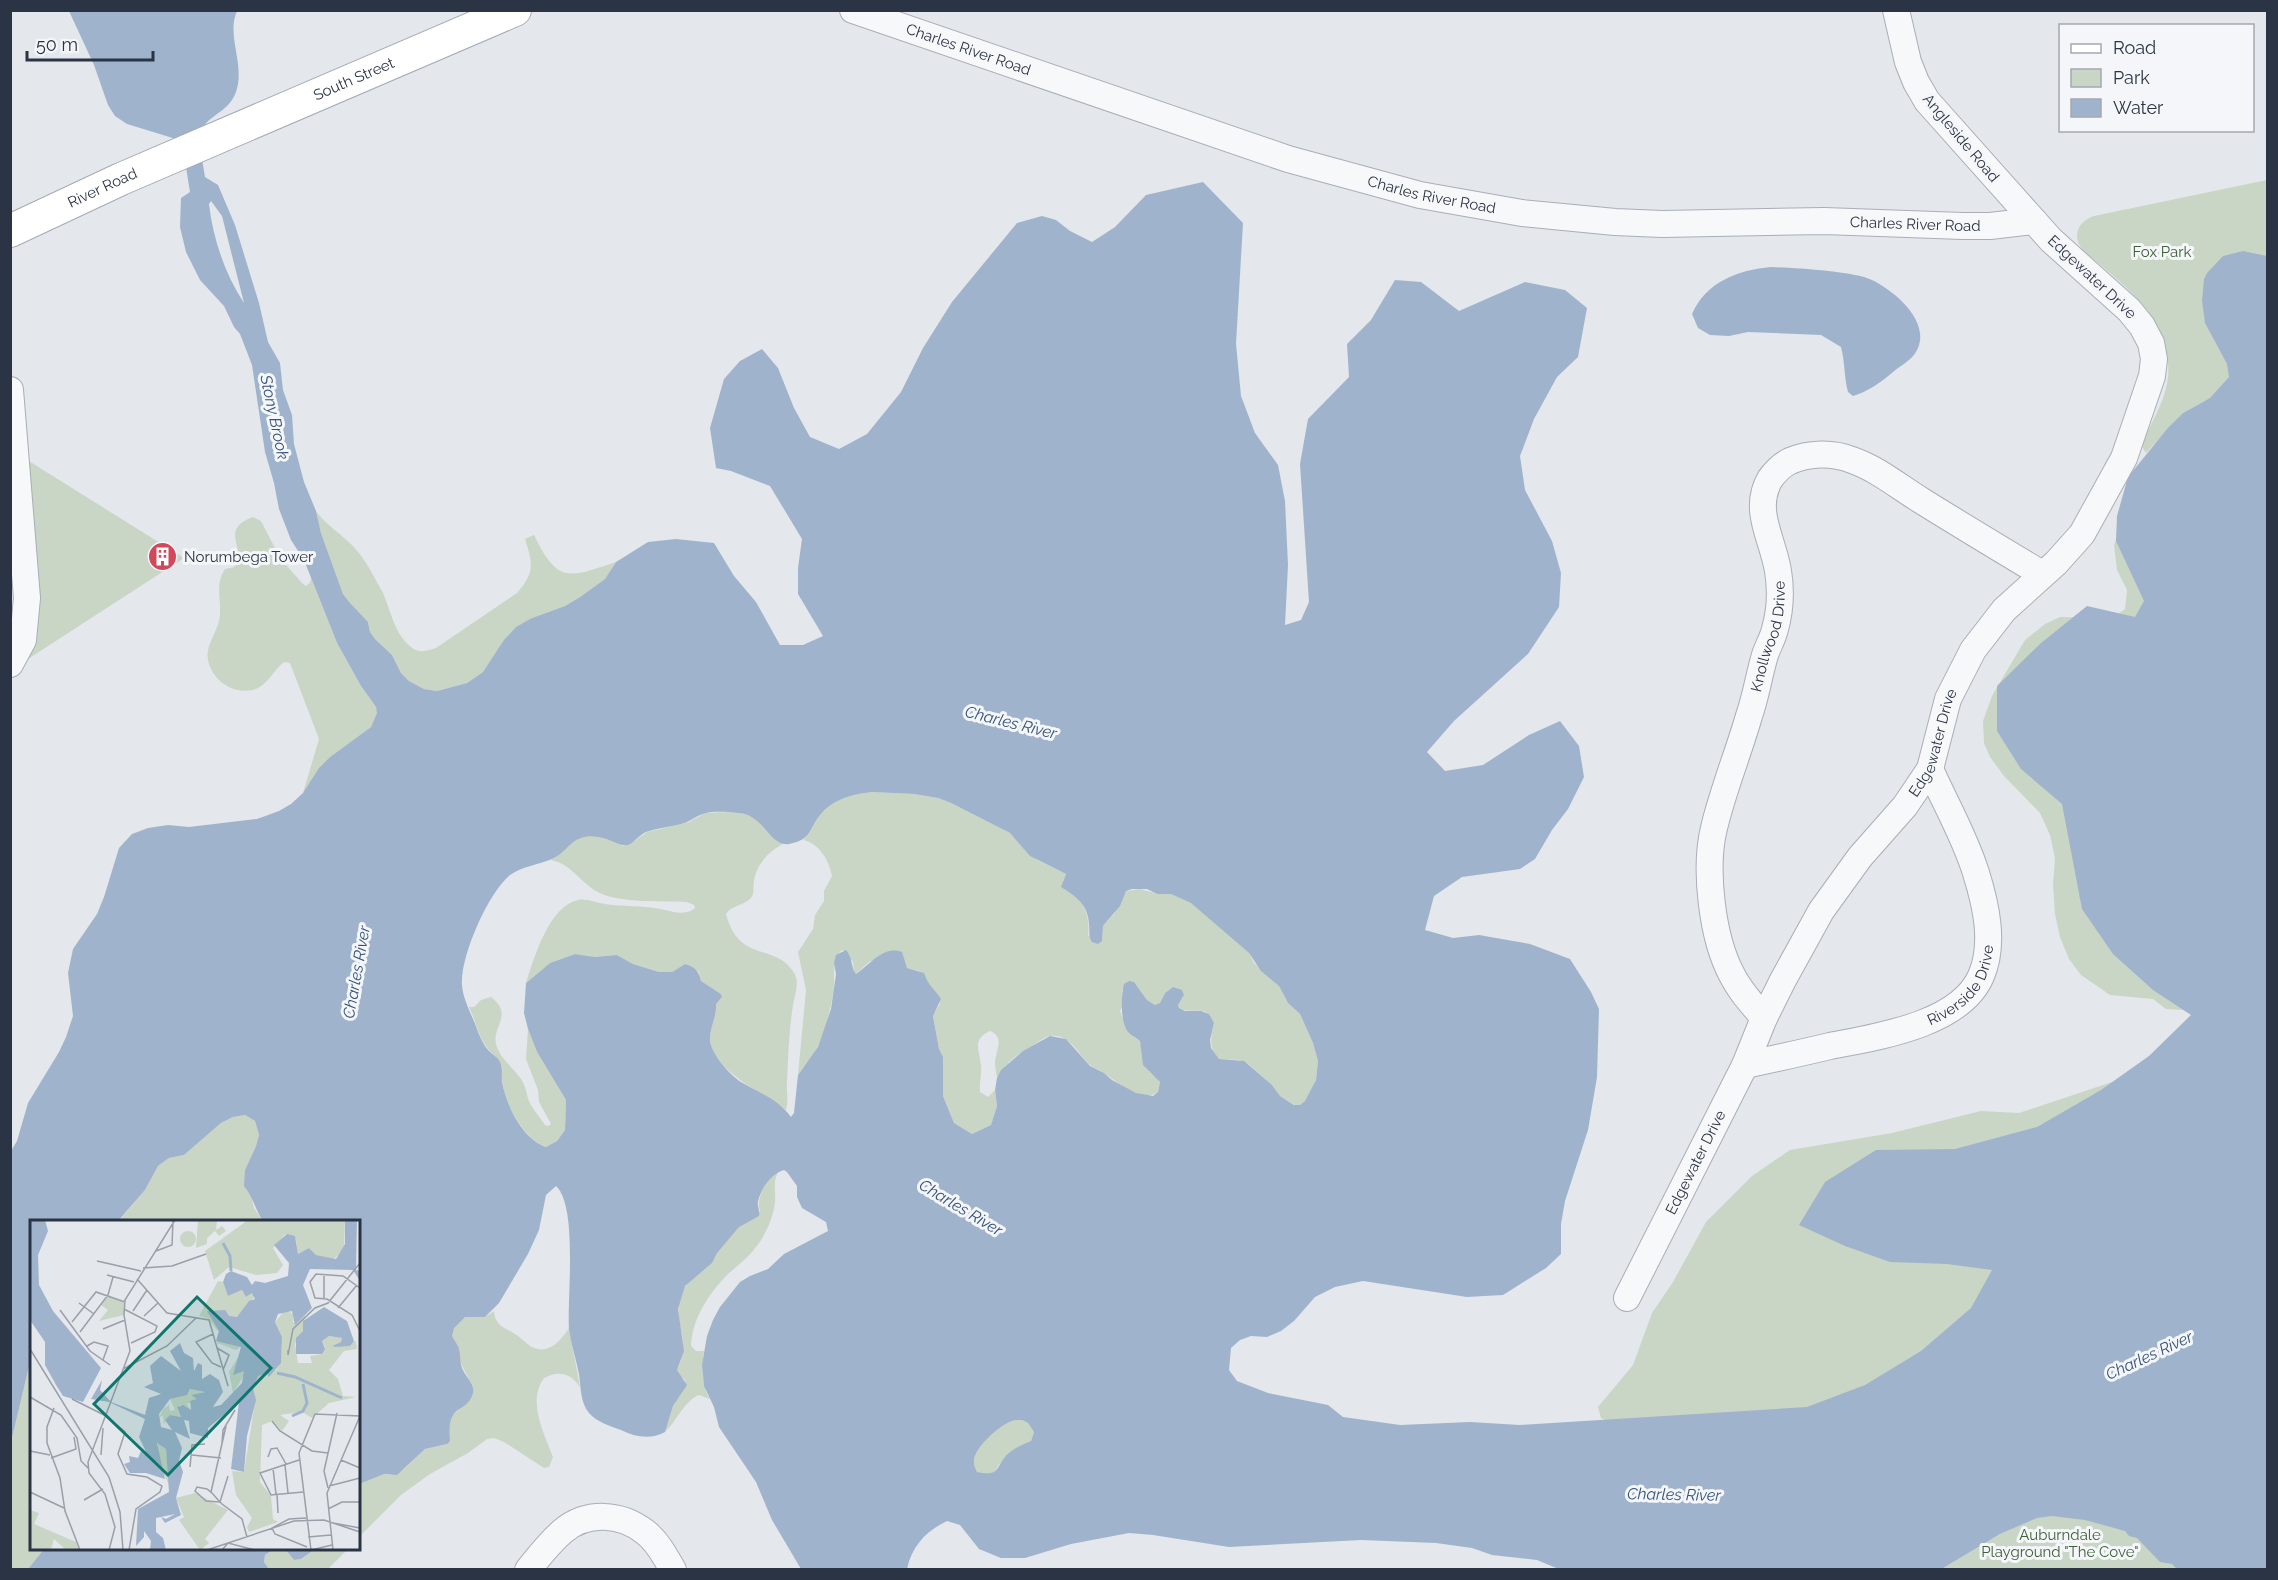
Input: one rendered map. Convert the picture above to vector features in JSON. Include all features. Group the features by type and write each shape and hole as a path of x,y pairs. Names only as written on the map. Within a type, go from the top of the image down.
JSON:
{"main road":[{"name":"South Street","path":"195,147 515,10"},
{"name":"River Road","path":"10,231 195,147"}],"street":[{"name":"Charles River Road","path":"854,10 1288,159 1420,195 1472,205 1572,219 1662,224 1768,221 1990,226 2034,221"},
{"name":"Angleside Road","path":"1896,10 1908,62 1927,101 2034,221"},
{"name":"Edgewater Drive","path":"1627,1298 1745,1065 1764,1018 1821,911 1841,881 1905,806 1930,769 1948,699 1973,650 2004,610 2071,548 2082,534 2124,458 2152,376 2154,359 2151,343 2142,326 2129,310 2051,240 2034,221"},
{"path":"10,390 27,598 23,640 10,664"},
{"name":"Knollwood Drive","path":"1764,1018 1744,994 1731,973 1720,943 1712,902 1710,865 1713,831 1775,629 1780,590 1778,568 1762,509 1765,488 1775,472 1788,462 1806,456 1826,454 1850,459 1875,470 2042,574"},
{"name":"Riverside Drive","path":"1745,1065 1881,1035 1925,1022 1951,1009 1966,997 1981,977 1987,954 1989,929 1976,873 1930,769"},
{"path":"528,1569 564,1530 578,1522 595,1517 612,1517 630,1522 658,1545 673,1569"}],"green space":[{"name":"Fox Park","path":"2267,180 2267,559 2195,987 2183,1010 2166,1009 2153,999 2110,995 2081,975 2069,959 2060,937 2055,914 2053,885 2055,858 2050,835 2040,813 2004,776 1990,757 1984,743 1983,721 1992,696 2025,640 2045,624 2060,617 2113,618 2125,609 2127,590 2117,570 2114,545 2123,520 2208,399 2183,413 2146,453 2141,445 2160,406 2167,385 2168,363 2165,347 2154,320 2146,308 2081,247 2077,239 2080,226 2094,216"},
{"path":"16,453 184,558 11,670 23,640"},
{"path":"316,511 362,557 383,593 400,635 413,649 419,651 436,648 517,593 527,579 531,568 525,539 534,535 550,562 566,573 586,571 616,562 605,579 580,597 565,606 532,618 483,672 467,683 437,691 424,689 409,681 401,673 392,655 370,632 368,622 343,594 321,533"},
{"path":"253,517 261,521 280,558 302,583 306,586 310,583 311,578 337,643 378,713 371,727 330,757 303,793 319,739 290,663 284,662 265,683 249,691 231,688 222,683 208,660 208,650 219,620 220,580 225,569 234,567 239,562 236,530 244,521"},
{"path":"872,792 914,794 938,798 1010,833 1037,860 1066,874 1063,881 1064,889 1076,897 1084,907 1089,928 1088,935 1102,941 1103,926 1114,914 1126,891 1140,889 1158,894 1171,894 1192,903 1249,953 1254,963 1279,986 1288,1003 1300,1014 1318,1061 1316,1080 1306,1101 1295,1105 1280,1096 1272,1085 1248,1064 1239,1060 1219,1059 1212,1046 1214,1023 1206,1012 1179,1008 1178,1005 1184,995 1173,987 1165,993 1160,1004 1155,1005 1147,1000 1134,982 1122,990 1123,1005 1120,1011 1129,1033 1140,1041 1146,1068 1160,1082 1158,1092 1144,1095 1129,1090 1091,1066 1069,1041 1058,1036 1045,1038 1021,1053 1007,1064 997,1078 995,1062 999,1044 995,1034 990,1031 980,1038 978,1046 981,1069 980,1092 988,1097 995,1090 997,1106 991,1125 972,1134 954,1123 943,1096 943,1057 939,1049 933,1015 940,1004 937,994 926,978 919,971 907,968 904,962 878,958 869,962 856,974 853,962 842,950 836,959 833,994 823,1035 816,1051 798,1075 806,990 798,952 813,929 815,915 824,901 824,891 832,876 818,848 803,840 819,816 830,805 850,796"},
{"path":"705,813 740,813 755,819 783,844 773,850 760,864 755,875 752,897 726,914 739,940 776,957 795,974 797,987 790,1034 786,1110 741,1081 730,1072 714,1052 710,1036 716,1004 722,997 701,981 699,972 685,964 672,972 659,972 633,964 617,955 595,957 575,954 550,963 526,983 544,934 559,912 568,904 585,900 682,913 695,908 687,902 642,901 608,896 587,885 565,866 551,860 573,842 586,836 599,836 623,846 647,832 689,822"},
{"path":"491,997 498,1003 502,1015 496,1038 498,1049 521,1079 531,1104 545,1125 551,1124 539,1102 538,1090 526,1059 528,1029 537,1052 566,1100 565,1130 557,1141 546,1147 530,1136 516,1120 504,1090 501,1064 479,1034 469,1007 474,1007 481,1000"},
{"path":"2124,1078 1964,1341 1806,1416 1610,1422 1601,1418 1598,1407 1633,1365 1652,1313 1673,1282 1706,1222 1752,1176 1790,1150 1892,1133 1981,1111 2019,1113"},
{"path":"245,1115 255,1121 259,1135 245,1170 254,1208 262,1220 120,1220 145,1190 158,1166 169,1158 184,1155 221,1123 233,1117"},
{"path":"779,1171 775,1182 774,1210 765,1233 744,1260 714,1289 698,1316 691,1346 696,1351 704,1351 704,1382 710,1399 699,1395 694,1398 665,1432 673,1406 683,1390 685,1380 677,1370 683,1350 678,1306 682,1291 711,1263 717,1252 738,1227 760,1211 759,1200 763,1188"},
{"path":"494,1311 500,1325 536,1349 552,1346 569,1328 580,1387 569,1376 555,1374 544,1378 537,1397 539,1417 553,1457 549,1467 544,1468 504,1442 494,1438 487,1439 401,1495 360,1536 360,1483 376,1475 390,1475 404,1469 425,1449 447,1444 450,1418 467,1402 473,1386 454,1347 452,1330 465,1317 485,1317"},
{"path":"30,1362 30,1550 44,1550 28,1569 10,1569 11,1442"},
{"path":"1022,1420 1028,1423 1034,1432 1031,1441 1008,1453 991,1474 977,1472 974,1464 975,1457 982,1445 994,1432 1007,1423"},
{"name":"Auburndale Playground \"The Cove\"","path":"2086,1495 2203,1570 1940,1570 2000,1534"},
{"path":"272,1550 286,1550 294,1560 301,1559 314,1550 347,1550 328,1569 269,1569 264,1562 265,1555"}],"water":[{"path":"69,11 237,11 234,19 234,37 238,84 231,101 209,120 202,131 201,148 205,177 218,185 235,225 259,303 268,342 280,363 283,390 292,415 294,444 304,482 343,594 368,622 370,632 392,655 401,673 409,681 424,689 437,691 467,683 483,672 504,640 516,627 580,597 605,579 616,562 648,542 676,539 714,543 734,576 756,602 780,645 803,645 823,636 798,594 798,568 802,539 770,486 731,471 716,468 710,428 724,379 740,361 762,349 778,368 794,408 810,437 839,449 867,434 901,392 923,348 952,302 1017,223 1042,216 1056,220 1070,231 1092,242 1115,227 1146,195 1203,182 1243,223 1236,344 1241,396 1255,433 1278,465 1285,501 1288,565 1285,625 1301,620 1309,602 1300,464 1308,419 1349,377 1347,344 1371,320 1395,280 1421,282 1459,311 1525,282 1565,290 1587,308 1578,357 1557,377 1534,419 1520,456 1525,490 1552,541 1561,573 1559,607 1528,654 1454,721 1427,752 1445,771 1483,765 1529,735 1560,721 1579,746 1584,777 1568,809 1535,859 1520,869 1462,877 1434,896 1425,930 1453,938 1479,935 1530,944 1570,959 1599,1009 1597,1077 1588,1130 1565,1201 1561,1224 1561,1254 1546,1268 1503,1295 1467,1297 1363,1281 1335,1287 1315,1297 1294,1321 1281,1331 1267,1337 1251,1336 1240,1340 1231,1348 1229,1370 1237,1381 1268,1393 1328,1405 1343,1417 1400,1425 1470,1422 1520,1425 1807,1407 1865,1385 1921,1351 1971,1308 1992,1270 1947,1264 1890,1262 1845,1246 1799,1225 1825,1182 1876,1150 1955,1149 2037,1127 2101,1090 2149,1056 2191,1015 2153,990 2113,954 2082,909 2062,804 2021,769 1997,731 1997,686 2041,643 2087,606 2135,617 2144,601 2116,541 2117,516 2128,477 2183,413 2210,398 2229,377 2227,364 2205,323 2202,301 2204,279 2207,273 2223,256 2243,251 2267,256 2267,1569 2177,1569 2172,1564 2160,1562 2137,1538 2129,1536 2125,1531 2085,1520 2052,1516 2037,1518 2000,1534 1940,1570 1561,1570 1537,1560 1492,1555 1472,1548 1436,1543 1361,1540 1229,1547 1129,1533 1071,1544 1025,1558 1001,1558 979,1549 960,1525 947,1521 933,1529 916,1546 907,1569 801,1569 772,1520 756,1482 719,1427 714,1407 704,1386 702,1365 707,1336 713,1320 720,1307 740,1282 768,1269 784,1254 828,1231 826,1222 802,1208 797,1197 797,1186 784,1170 771,1178 762,1191 758,1201 759,1216 739,1227 717,1253 712,1263 685,1286 678,1309 684,1351 677,1370 687,1385 673,1406 665,1432 648,1437 632,1434 596,1419 584,1404 569,1329 570,1253 567,1212 563,1197 556,1186 546,1195 539,1230 528,1254 499,1303 485,1317 465,1317 454,1328 452,1336 459,1349 462,1369 472,1384 473,1393 470,1400 454,1414 451,1420 450,1441 447,1444 425,1449 397,1475 384,1474 360,1484 360,1220 262,1220 244,1186 245,1170 259,1135 255,1121 245,1115 233,1117 221,1123 184,1155 169,1158 158,1166 145,1190 119,1220 30,1220 30,1362 11,1442 11,1151 17,1141 28,1103 66,1037 73,1016 68,973 73,949 97,914 119,848 132,834 148,828 168,825 189,827 257,819 279,811 303,793 319,768 330,757 371,727 377,713 376,707 361,686 337,643 304,560 291,540 279,509 265,452 252,365 240,334 224,306 200,280 186,252 180,227 181,198 190,192 183,149 176,139 127,124 115,116 108,105 94,65","holes":["211,201 222,216 244,303 221,256 211,217 209,204","872,792 914,794 938,798 1010,833 1030,856 1066,874 1061,887 1084,906 1092,942 1098,944 1102,941 1103,926 1120,906 1126,891 1147,889 1157,894 1171,894 1191,903 1249,953 1261,971 1279,986 1288,1003 1300,1014 1318,1061 1316,1080 1305,1101 1300,1105 1294,1105 1280,1096 1272,1085 1244,1061 1219,1059 1211,1048 1210,1040 1214,1023 1209,1014 1179,1008 1178,1005 1184,995 1182,990 1173,987 1165,993 1160,1003 1155,1005 1147,1000 1134,982 1129,981 1124,984 1123,989 1122,1009 1125,1028 1140,1041 1143,1065 1160,1082 1158,1092 1153,1096 1136,1093 1090,1066 1066,1039 1050,1036 1023,1051 1001,1070 997,1078 995,1090 997,1106 991,1125 972,1134 954,1123 943,1096 943,1057 939,1049 933,1016 941,999 924,973 907,968 902,952 889,951 877,957 856,974 846,950 836,955 831,1009 818,1047 798,1075 794,1113 791,1117 774,1101 736,1079 718,1058 711,1046 710,1036 716,1004 722,997 701,981 694,968 685,964 672,972 659,972 633,964 617,955 595,957 575,954 550,963 526,983 524,1013 528,1029 537,1052 566,1100 565,1130 557,1141 546,1147 530,1137 512,1111 502,1082 501,1063 481,1040 466,1003 462,985 466,959 477,926 493,896 510,875 556,857 581,838 589,836 603,838 628,845 646,832 684,823 710,812 747,815 760,824 776,841 789,844 806,837 816,820 831,805 844,798","1022,1420 1028,1423 1034,1432 1031,1441 1005,1456 995,1471 977,1472 974,1464 975,1457 982,1445 994,1432 1007,1423"]},
{"path":"1771,267 1851,274 1881,285 1910,310 1916,321 1920,332 1919,344 1914,355 1879,383 1853,396 1848,392 1841,347 1821,335 1748,332 1729,336 1710,335 1698,328 1692,314 1698,303 1714,286 1747,271"},
{"path":"43,1550 272,1550 265,1555 264,1562 269,1569 28,1569"},
{"path":"286,1550 314,1550 301,1559 294,1560"}],"place":[{"name":"Norumbega Tower","path":"163,557"}],"water label":[{"name":"Stony Brook","path":"275,417"},
{"name":"Charles River","path":"1011,722"},
{"name":"Charles River","path":"356,972"},
{"name":"Charles River","path":"961,1207"},
{"name":"Charles River","path":"2149,1355"},
{"name":"Charles River","path":"1674,1494"}]}
